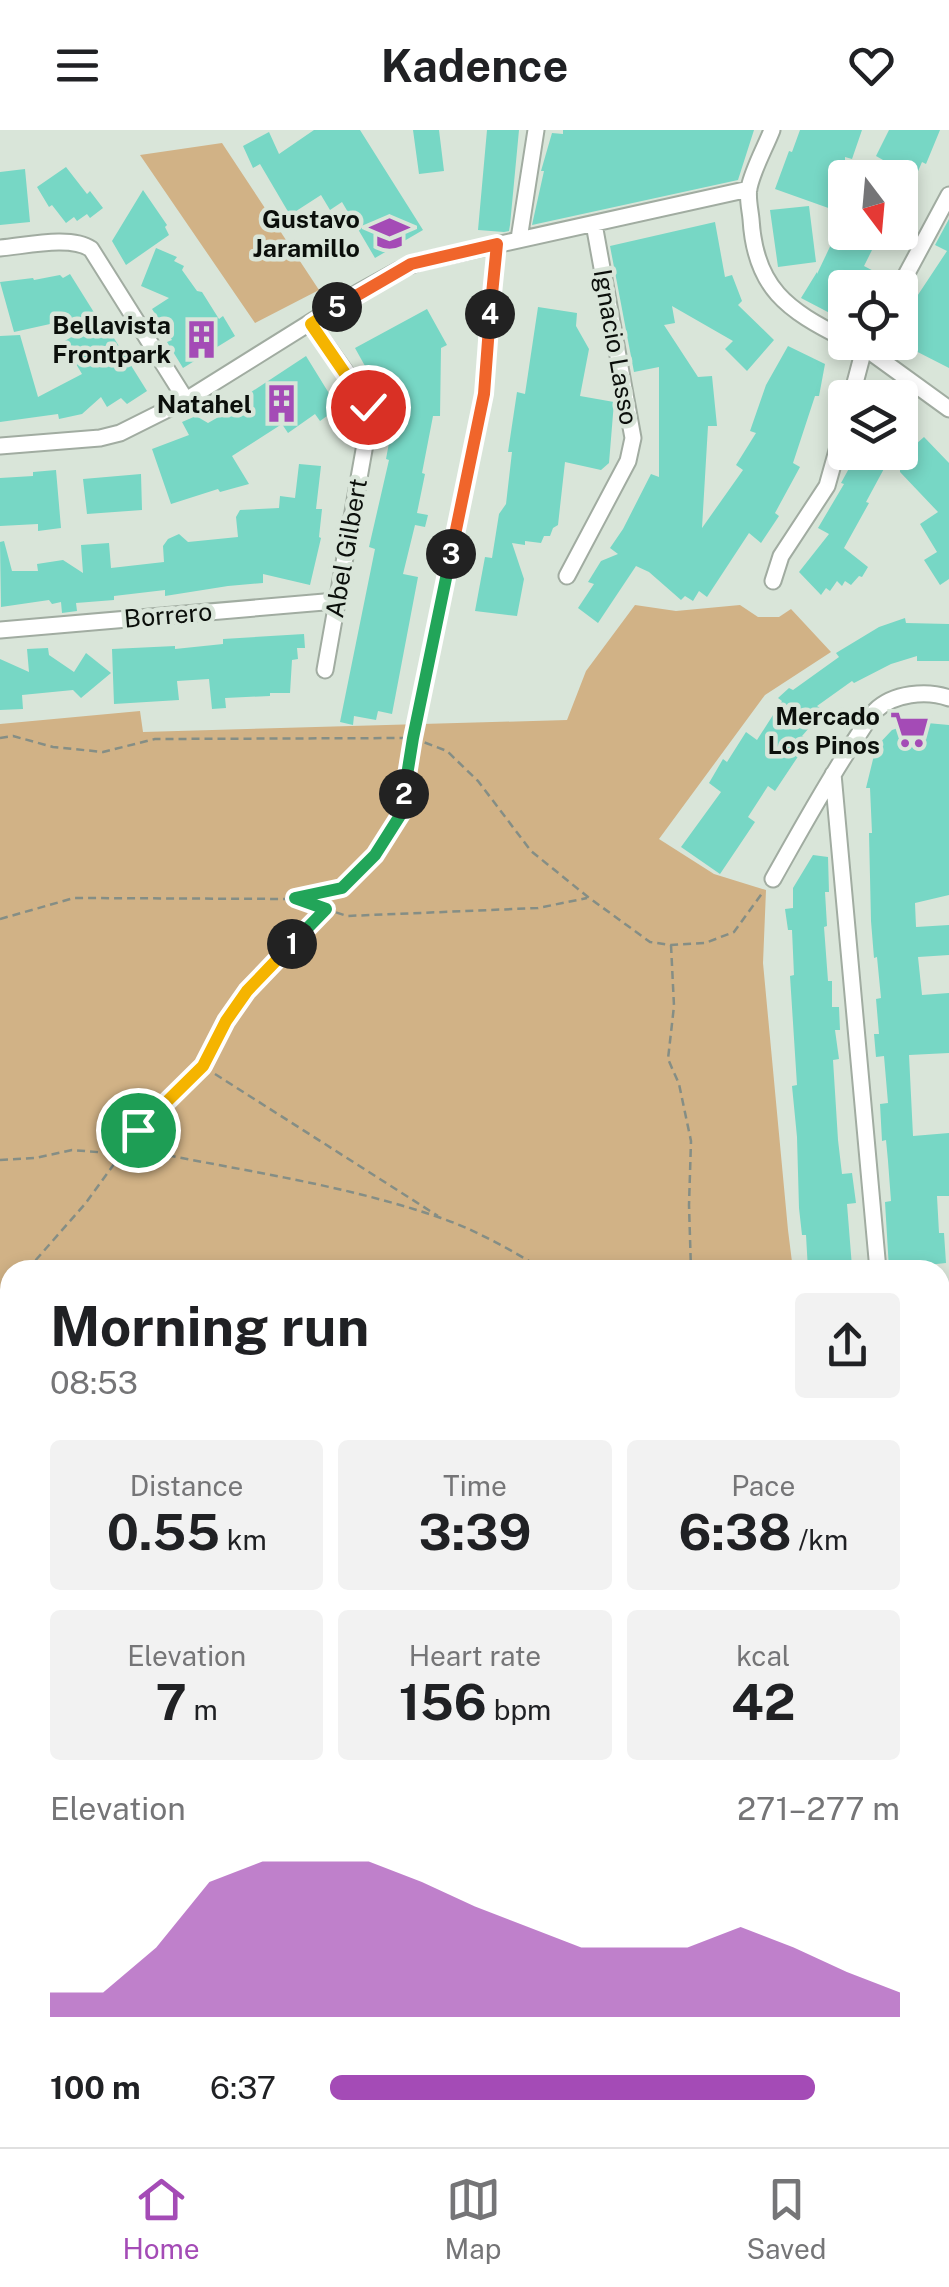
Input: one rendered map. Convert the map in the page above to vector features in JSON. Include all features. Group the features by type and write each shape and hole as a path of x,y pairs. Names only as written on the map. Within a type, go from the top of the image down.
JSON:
{"street":[{"path":"519,239 536,130"},
{"path":"772,130 749,189 752,239 759,270 791,308 828,330"},
{"path":"0,446 112,436 186,400 404,267 749,189"},
{"path":"909,270 949,195"},
{"name":"Ignacio Lasso","path":"567,576 628,461 632,438 594,224"},
{"path":"0,248 79,242 91,249 186,400"},
{"name":"Abel Gilbert","path":"311,324 366,401 370,416 325,670"},
{"path":"881,360 949,409"},
{"path":"773,581 781,556 827,486 832,470"},
{"name":"Borrero","path":"0,630 336,600"},
{"path":"773,879 832,774 876,709 912,694 949,698"},
{"path":"832,774 877,1260"}],"lane":[{"path":"491,304 497,244"}],"path":[{"path":"0,919 74,898 295,898 342,888 375,855 401,814 484,394 491,304"},
{"path":"0,738 13,736 53,747 102,752 156,739 413,738 447,752 478,781 531,851 588,897 650,942 671,946 705,944 734,932 773,879"},
{"path":"295,898 347,916 405,916 538,908 588,897"},
{"path":"36,1260 85,1204 138,1130 203,1066 247,991 326,909"},
{"path":"671,946 674,1006 668,1059 679,1084 691,1141 691,1260"},
{"path":"203,1066 442,1218"},
{"path":"138,1130 156,1153 340,1190 442,1218 527,1260"},
{"path":"0,1160 72,1150 121,1154"}],"shaded area":[{"path":"222,143 319,290 255,323 140,155"},
{"path":"635,605 676,611 740,605 758,617 779,617 791,609 831,652 765,695 659,839 714,874 766,890 763,963 792,1260 0,1260 0,724 140,711 143,732 567,720 586,671"}],"building":[{"path":"314,130 360,130 423,230 375,258 342,202 330,210 321,195 290,215 260,164 253,168 243,146 269,132 279,154"},
{"path":"413,130 439,130 444,171 419,174"},
{"path":"487,130 519,130 510,225 509,231 504,232 478,230"},
{"path":"563,130 754,130 738,180 532,225 552,133 563,134"},
{"path":"800,130 862,130 852,159 828,160 828,208 775,189 789,151 792,152"},
{"path":"889,130 940,130 926,164 922,162 918,171 918,160 883,160 876,156"},
{"path":"66,167 103,208 90,218 87,214 66,223 52,205 49,207 37,187"},
{"path":"25,169 30,222 0,225 0,172"},
{"path":"143,190 167,225 169,235 126,265 112,241"},
{"path":"809,206 816,262 778,267 770,210"},
{"path":"949,219 949,368 918,352 918,295 947,251 935,245"},
{"path":"715,222 725,277 732,275 742,301 738,305 774,340 747,371 725,349 733,341 672,306 675,323 664,325 698,377 712,376 717,426 708,426 702,528 743,470 736,465 756,433 750,431 766,385 788,346 825,364 819,396 815,396 793,463 800,467 775,513 779,516 761,543 749,533 707,597 699,591 693,601 685,596 681,600 649,572 636,566 598,623 578,608 594,584 588,582 601,561 618,554 610,548 651,474 659,477 659,367 634,372 610,246"},
{"path":"156,248 177,257 174,261 184,266 182,270 197,291 202,292 219,319 223,316 235,336 183,368 167,342 172,340 152,309 169,298 141,286"},
{"path":"828,250 872,250 864,266 872,270 828,270 828,312 801,298"},
{"path":"70,274 95,314 14,332 0,282 60,275 63,278"},
{"path":"538,307 577,313 576,326 589,349 580,396 614,402 609,463 601,470 565,462 558,525 541,543 512,543 524,579 517,616 475,611 485,557 492,558 499,514 506,504 512,452 508,452 517,392 525,394"},
{"path":"427,309 447,345 441,348 440,416 433,416 417,513 428,515 425,527 415,525 403,574 418,577 392,714 378,711 376,720 354,716 353,725 340,722 375,549 369,547 389,460 386,459 394,416 387,416 380,381 375,384 355,348"},
{"path":"102,319 147,391 127,404 121,398 107,407 101,397 82,414 59,419 58,414 0,422 0,336 20,335 38,397 82,374 63,342"},
{"path":"306,356 338,408 320,421 315,414 288,433 282,424 232,456 249,484 171,504 152,449 189,435 182,422 196,416 208,423 229,411 225,404 242,398"},
{"path":"924,437 949,463 949,579 940,585 924,560 937,552 920,524 938,512 900,472 918,470 918,442"},
{"path":"299,464 321,466 316,509 322,509 321,538 310,585 263,574 263,583 165,596 165,590 114,596 114,600 76,603 77,611 62,613 61,602 52,604 49,600 1,607 0,542 4,541 12,571 38,571 37,564 63,560 83,573 81,545 109,543 111,568 164,562 163,546 168,539 179,534 188,542 238,537 236,517 240,510 279,508 280,496 295,498"},
{"path":"56,470 61,528 38,531 38,524 0,526 0,478"},
{"path":"848,470 883,470 844,548 868,567 851,585 845,581 842,586 837,581 821,595 799,572 829,534 818,528 844,484 841,483"},
{"path":"141,474 142,510 87,514 83,479"},
{"path":"905,618 906,623 949,624 949,661 917,661 917,656 891,664 852,681 817,706 824,711 802,736 809,740 775,791 768,786 748,817 755,822 720,874 681,847 721,792 709,783 723,759 727,762 746,732 757,740 782,701 778,698 839,657 836,653 879,627"},
{"path":"304,634 305,648 297,648 298,659 292,660 290,693 225,698 226,708 212,709 209,679 177,681 179,700 114,704 112,649 175,649 223,644 223,639"},
{"path":"48,648 49,655 74,672 86,653 111,673 81,698 73,690 22,695 23,709 0,710 0,659 29,672 27,649"},
{"path":"916,722 949,725 949,895 915,903 916,927 949,925 949,955 918,957 922,995 949,993 949,1053 909,1055 913,1136 949,1133 949,1196 937,1196 939,1233 944,1233 946,1260 888,1260 885,1202 891,1201 880,1104 888,1103 884,1056 876,1057 874,1034 879,1034 876,999 881,998 871,921 872,833 870,788 866,788 876,747 892,730"},
{"path":"813,855 828,857 824,927 832,1007 839,1007 840,1030 835,1030 839,1059 833,1060 838,1140 842,1174 852,1173 856,1203 847,1204 851,1260 807,1260 806,1235 802,1235 792,1086 797,1085 790,976 794,975 792,930 788,930 785,909 793,908 793,888"}],"place":[{"name":"Gustavo Jaramillo","path":"390,233"},
{"name":"Bellavista Frontpark","path":"201,339"},
{"name":"Natahel","path":"282,404"},
{"name":"Mercado Los Pinos","path":"910,730"}],"route":[{"path":"138,1130 203,1066 247,991 326,909 295,898 342,888 375,855 401,814 484,394 497,244 404,267 311,324 368,407"}]}
